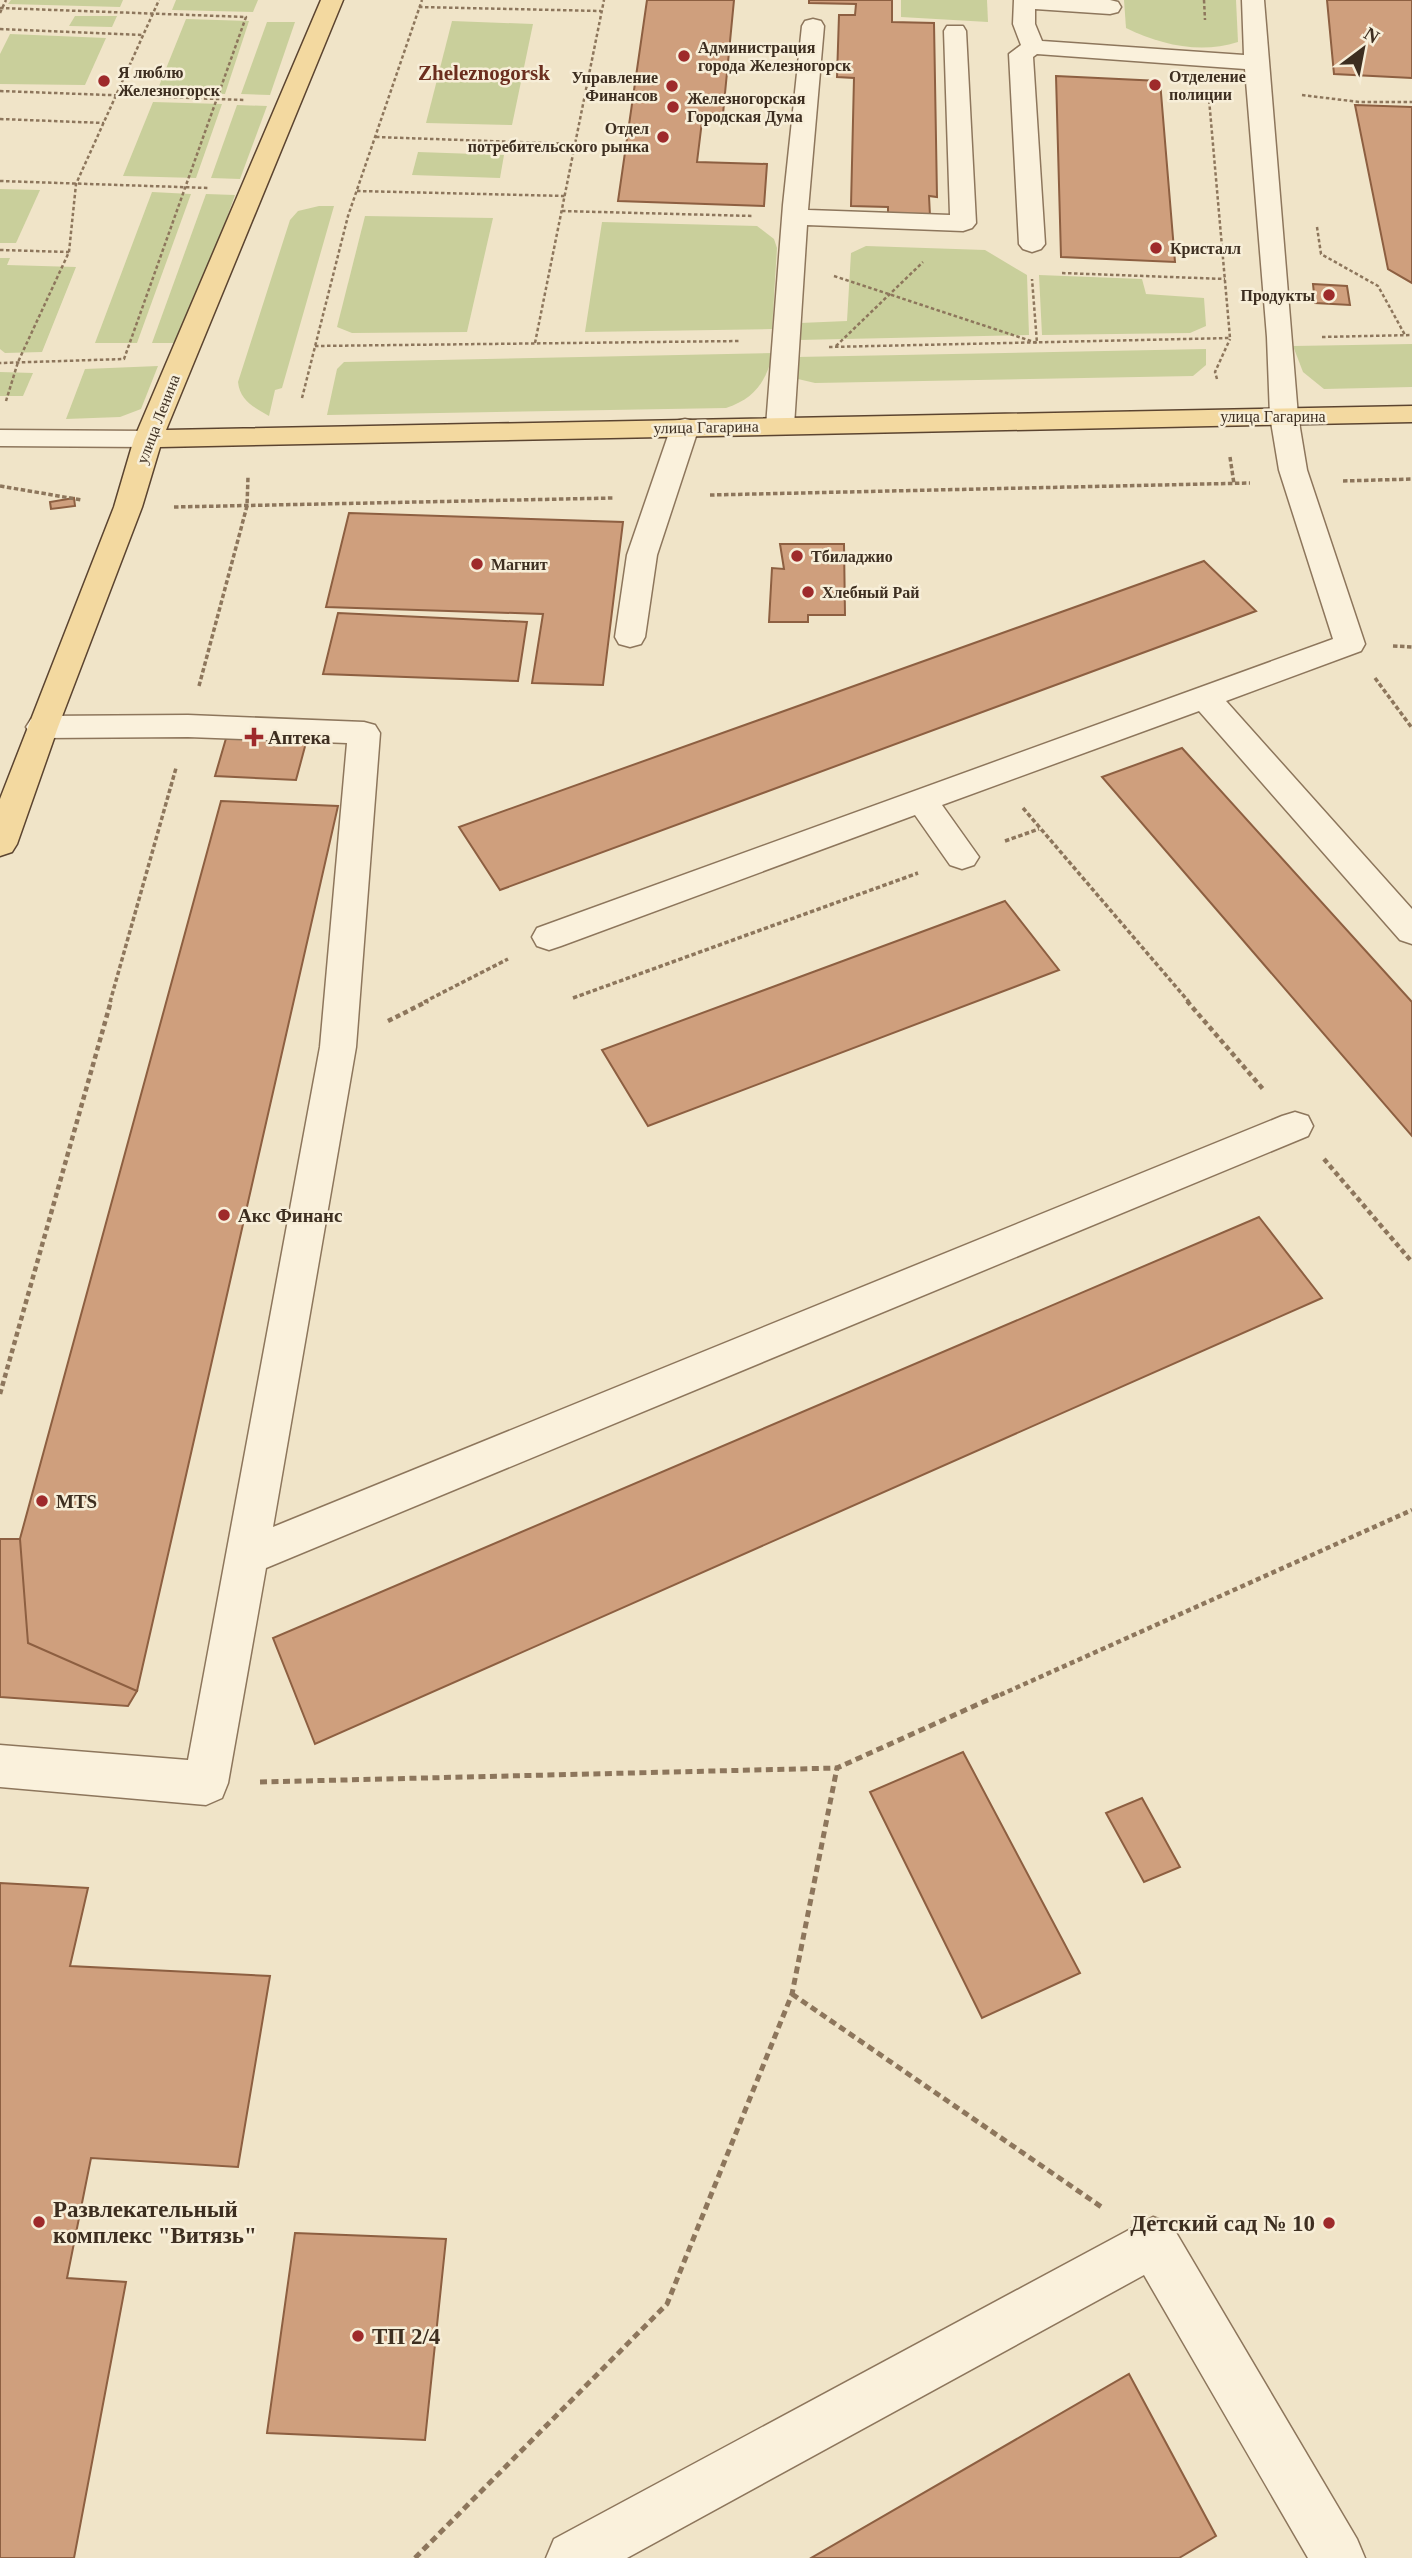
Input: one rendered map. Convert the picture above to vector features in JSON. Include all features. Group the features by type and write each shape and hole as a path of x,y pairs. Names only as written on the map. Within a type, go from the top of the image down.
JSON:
{"main road":[{"name":"улица Ленина","path":"0,844 42,727 128,507 148,439 332,0"},
{"name":"улица Гагарина","path":"148,439 685,428 782,413 1284,416 1412,414"}],"street":[{"path":"549,937 1350,644 1293,470 1284,416 1252,0"},
{"path":"1033,47 1024,24 1024,2 1110,7"},
{"path":"782,413 813,26"},
{"path":"796,217 963,223 955,31"},
{"path":"1032,244 1021,54 1033,47 1256,64"},
{"path":"630,638 642,555 685,428"},
{"name":"улица Гагарина","path":"0,438 148,439"},
{"path":"1205,697 1412,931"},
{"path":"0,1766 206,1783 338,1047 364,733 188,726 42,727"},
{"path":"922,801 961,857"},
{"path":"246,1558 1295,1126"},
{"path":"573,2558 1153,2242 1338,2558"}],"path":[{"path":"0,361 124,359 246,18 1,10 6,0"},
{"path":"5,405 18,362 69,252 76,184 159,0"},
{"path":"535,343 604,0"},
{"path":"315,346 761,341 787,347 836,347 1230,338 1205,60 1204,0"},
{"path":"419,7 601,11"},
{"path":"0,29 143,35"},
{"path":"0,91 291,101"},
{"path":"1301,95 1359,102 1412,102"},
{"path":"0,119 104,122"},
{"path":"376,137 575,144"},
{"path":"0,181 254,189"},
{"path":"357,191 565,196"},
{"path":"562,211 796,217"},
{"path":"782,413 820,370 836,347 963,223"},
{"path":"1318,227 1321,254 1378,286 1405,335"},
{"path":"1032,244 1037,343"},
{"path":"0,250 69,252"},
{"path":"793,263 1037,343"},
{"path":"1032,272 1225,279"},
{"path":"1350,644 1412,728"},
{"path":"994,774 1412,1262"},
{"path":"573,998 1040,828"},
{"path":"338,1047 549,937"},
{"path":"206,1783 836,1768 1412,1510"},
{"path":"415,2558 667,2304 792,1994 836,1768"},
{"path":"792,1994 1153,2242"}],"green space":[{"path":"11,0 123,0 120,7 8,4"},
{"path":"176,0 258,0 253,12 172,10"},
{"path":"901,0 987,0 988,22 901,17"},
{"path":"1124,0 1236,0 1238,42 1224,46 1195,47 1153,39 1126,28"},
{"path":"75,16 117,16 112,27 69,26"},
{"path":"186,19 249,21 225,94 157,91"},
{"path":"452,21 533,24 512,125 426,123"},
{"path":"267,22 295,22 270,95 241,94"},
{"path":"10,34 106,38 85,85 0,84 0,54"},
{"path":"153,102 222,104 196,178 123,176"},
{"path":"237,105 267,106 240,179 211,178"},
{"path":"418,152 504,155 500,178 412,175"},
{"path":"0,189 40,190 16,243 0,243"},
{"path":"152,192 191,194 137,343 95,343"},
{"path":"206,194 235,195 182,343 152,343"},
{"path":"334,206 282,388 275,390 269,416 245,399 238,382 290,220 298,211"},
{"path":"365,216 493,218 467,332 352,333 337,327"},
{"path":"602,222 757,226 774,239 777,248 772,329 585,332"},
{"path":"866,246 985,250 1027,275 1029,335 798,340 800,323 847,321 851,253"},
{"path":"0,258 10,258 7,265 76,267 42,352 5,353 0,349"},
{"path":"1039,275 1142,279 1146,294 1204,298 1206,326 1190,333 1042,335"},
{"path":"1412,344 1412,387 1324,389 1303,372 1293,346"},
{"path":"1206,349 1206,365 1193,376 815,383 798,379 796,357"},
{"path":"773,353 758,388 745,399 726,408 327,415 337,369 344,362"},
{"path":"158,366 141,409 120,417 66,419 85,369"},
{"path":"0,372 33,373 23,396 0,396"}],"building":[{"name":"Администрация города Железногорск","path":"647,0 734,0 723,114 703,113 697,162 767,164 764,206 618,201"},
{"path":"809,0 892,0 892,22 934,23 937,197 929,196 930,216 888,215 888,207 851,206 854,78 837,77 839,15 855,15 856,4 809,3"},
{"path":"1327,0 1412,0 1412,78 1334,74"},
{"path":"1056,76 1160,81 1175,262 1061,257"},
{"path":"1355,105 1412,107 1412,283 1388,269"},
{"path":"1313,284 1347,286 1350,305 1315,303"},
{"path":"74,498 75,506 51,509 50,502"},
{"name":"Магнит","path":"349,513 623,522 603,685 532,683 543,614 326,607"},
{"name":"Хлебный Рай","path":"780,544 844,544 845,615 808,615 808,622 769,622 772,568 784,569"},
{"path":"1204,561 1256,611 500,890 459,827"},
{"path":"338,613 527,622 518,681 323,674"},
{"path":"227,735 307,739 296,780 215,776"},
{"path":"1182,748 1412,1002 1412,1136 1102,777"},
{"path":"221,801 338,806 137,1691 0,1683 0,1612"},
{"path":"1005,901 1059,970 648,1126 602,1050"},
{"path":"1259,1217 1322,1298 315,1744 273,1638"},
{"path":"0,1539 20,1539 28,1643 137,1691 128,1706 0,1697"},
{"path":"963,1752 1080,1973 982,2018 870,1792"},
{"path":"1142,1798 1180,1867 1144,1882 1106,1813"},
{"name":"Развлекательный комплекс \"Витязь\"","path":"0,1883 88,1888 70,1966 270,1976 238,2167 91,2158 67,2278 126,2282 74,2558 0,2558"},
{"name":"ТП 2/4","path":"295,2233 446,2239 425,2440 267,2433"},
{"path":"1129,2374 1216,2536 1179,2558 811,2558"}],"place":[{"name":"Администрация города Железногорск","path":"684,56"},
{"name":"Я люблю Железногорск","path":"104,81"},
{"name":"Отделение полиции","path":"1155,85"},
{"name":"Управление Финансов","path":"672,86"},
{"name":"Железногорская Городская Дума","path":"673,107"},
{"name":"Отдел потребительского рынка","path":"663,137"},
{"name":"Кристалл","path":"1156,248"},
{"name":"Продукты","path":"1329,295"},
{"name":"Тбиладжио","path":"797,556"},
{"name":"Магнит","path":"477,564"},
{"name":"Хлебный Рай","path":"808,592"},
{"name":"Аптека","path":"254,737"},
{"name":"Акс Финанс","path":"224,1215"},
{"name":"MTS","path":"42,1501"},
{"name":"Развлекательный комплекс \"Витязь\"","path":"39,2222"},
{"name":"Детский сад № 10","path":"1329,2223"},
{"name":"ТП 2/4","path":"358,2336"}],"district":[{"name":"Zheleznogorsk","path":"484,73"}]}
